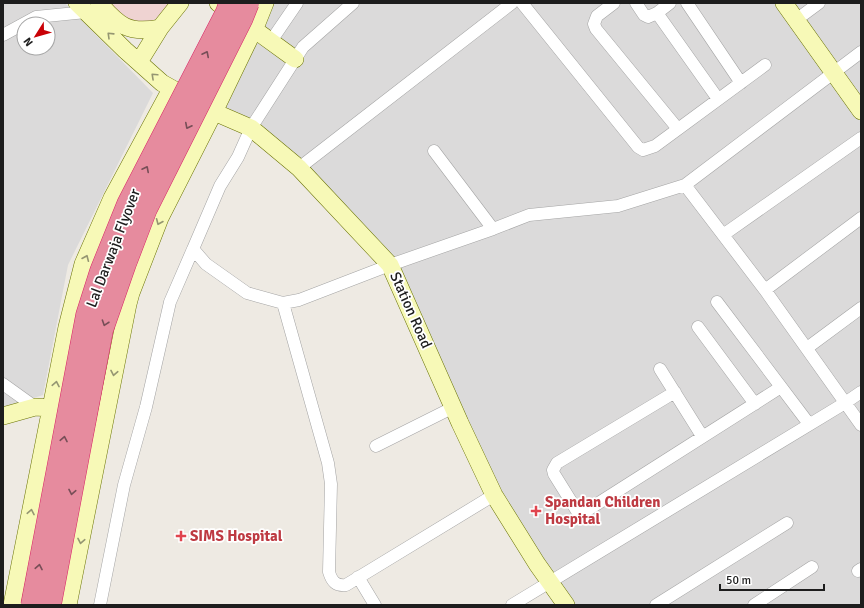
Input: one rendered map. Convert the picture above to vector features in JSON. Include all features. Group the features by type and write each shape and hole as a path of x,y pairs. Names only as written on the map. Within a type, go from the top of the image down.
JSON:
{"highway":[{"name":"Lal Darwaja Flyover","path":"32,605 87,315 101,271 128,204 227,12 230,3"},
{"name":"Lal Darwaja Flyover","path":"50,605 102,330 146,209 242,18 248,3"}],"street":[{"path":"139,62 160,28 180,3"},
{"path":"218,3 295,59"},
{"path":"68,605 131,293 160,218 214,112 265,3"},
{"path":"271,41 297,3"},
{"path":"100,605 124,485 146,407 170,302 220,186 238,157 251,128 303,47 353,3"},
{"path":"299,168 512,3"},
{"path":"522,3 638,147 643,150 655,146 765,66"},
{"path":"614,3 597,16 594,24 596,29 678,128"},
{"path":"636,3 644,15 648,17 657,13 670,3"},
{"path":"687,3 741,83"},
{"path":"784,3 861,112"},
{"path":"796,20 819,3"},
{"path":"3,35 36,17 87,6 128,28 140,30 160,28"},
{"name":"Station Road","path":"87,6 125,50 162,83 170,89 214,112 251,128 299,168 390,265 494,495 537,564 566,605"},
{"path":"657,13 718,100"},
{"path":"194,249 206,264 247,293 283,302 300,300 390,265 529,215 618,206 685,185 861,52"},
{"path":"12,605 43,407 83,264 112,198 170,89"},
{"path":"723,235 861,138"},
{"path":"434,151 493,229"},
{"path":"685,185 765,290 861,425"},
{"path":"765,290 861,218"},
{"path":"93,241 110,238 119,240 131,252 140,267"},
{"path":"79,280 90,292 101,296 117,298 131,293"},
{"path":"283,302 328,463 331,484 329,572 331,579 335,583 346,585 494,495"},
{"path":"717,302 809,424"},
{"path":"807,348 861,308"},
{"path":"698,327 755,404"},
{"path":"660,369 702,436"},
{"path":"3,384 43,407"},
{"path":"675,392 554,465 554,474 577,510 586,511 781,387"},
{"path":"512,605 861,392"},
{"path":"3,416 43,407"},
{"path":"376,446 454,407"},
{"path":"656,605 786,523"},
{"path":"754,605 812,567"},
{"path":"358,577 375,605"}],"shaded area":[{"path":"3,3 65,3 153,93 68,265 43,395 3,408"},
{"path":"101,3 175,3 156,25 131,28"},
{"path":"267,3 780,3 861,115 861,605 570,605 499,492 397,269 298,164 218,111"},
{"path":"793,3 861,3 861,101"}],"place":[{"name":"Spandan Children Hospital","path":"536,511"},
{"name":"SIMS Hospital","path":"181,536"}]}
